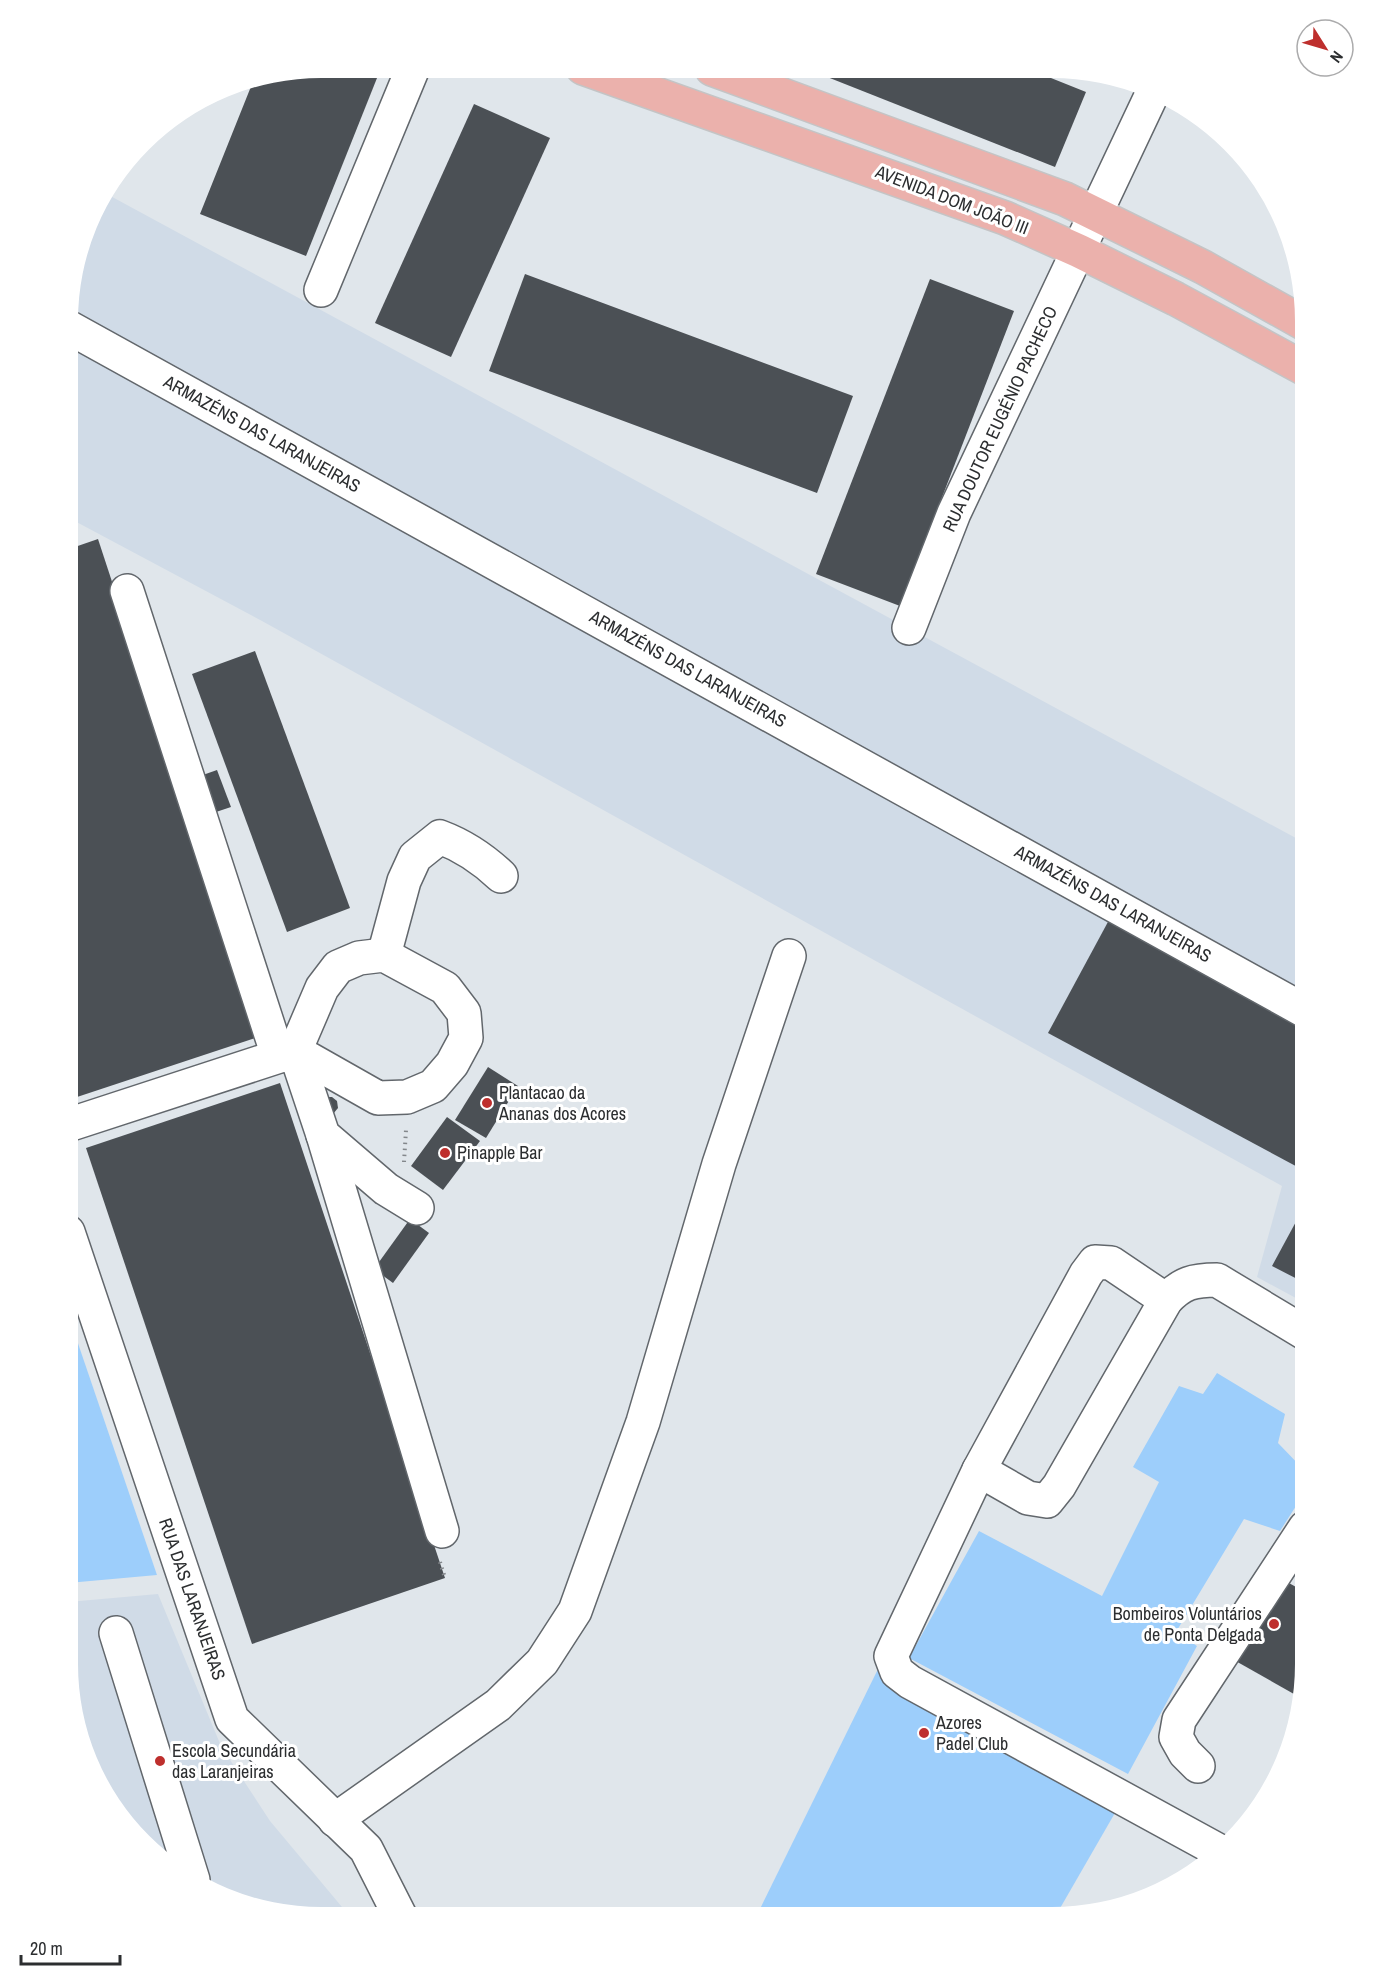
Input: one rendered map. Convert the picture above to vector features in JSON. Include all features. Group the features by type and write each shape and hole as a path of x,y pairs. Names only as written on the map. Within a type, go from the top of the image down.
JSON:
{"main road":[{"name":"AVENIDA DOM JOÃO III","path":"611,78 994,214 1079,251 1176,299 1295,364"},
{"path":"737,78 1065,199 1203,267 1295,318"}],"street":[{"path":"321,290 409,78"},
{"name":"RUA DOUTOR EUGÉNIO PACHECO","path":"909,627 954,513 1150,99"},
{"name":"ARMAZÉNS DAS LARANJEIRAS","path":"78,332 1295,1005"},
{"path":"127,591 287,1054 323,1135 442,1531"},
{"path":"384,955 404,881 415,857 440,837 482,857 501,876"},
{"path":"78,1122 287,1054 378,1098 407,1097 432,1086 452,1064 466,1038 464,1012 445,988 384,955 358,958 338,967 322,988 287,1054"},
{"path":"335,1820 498,1705 542,1662 575,1611 643,1422 719,1164 789,956"},
{"path":"323,1135 386,1189 410,1203"},
{"name":"RUA DAS LARANJEIRAS","path":"78,1262 232,1719 366,1849 395,1907"},
{"path":"1166,1300 1111,1263 1095,1262 1086,1274 979,1470 891,1656 897,1672 910,1682 1212,1847"},
{"path":"979,1470 1028,1498 1047,1501 1059,1486 1166,1300 1179,1286 1200,1280 1217,1281 1295,1327"},
{"path":"1198,1766 1185,1753 1176,1737 1179,1720 1295,1543"},
{"path":"116,1633 190,1868"}],"path":[{"path":"407,1097 410,1203"}],"shaded area":[{"path":"113,197 1295,838 1295,1298 1257,1277 1282,1186 262,621 78,523 80,290 91,243"},
{"path":"78,1343 157,1575 78,1582"},
{"path":"1217,1373 1285,1414 1278,1443 1295,1461 1295,1508 1280,1531 1244,1519 1176,1632 1197,1646 1128,1774 909,1658 979,1531 1102,1596 1159,1482 1133,1467 1179,1386 1203,1394"},
{"name":"Escola Secundária das Laranjeiras","path":"158,1594 221,1746 270,1821 342,1907 290,1905 258,1899 228,1888 173,1857 138,1824 119,1799 103,1771 86,1727 79,1680 78,1601"},
{"name":"Azores Padel Club","path":"879,1667 1123,1799 1061,1906 761,1907"}],"building":[{"path":"377,78 306,256 200,214 250,89 290,80"},
{"path":"830,78 1051,78 1086,92 1055,167"},
{"path":"474,104 550,138 451,357 375,323"},
{"path":"525,274 853,396 817,493 489,371"},
{"path":"930,279 1014,311 900,606 816,574"},
{"path":"98,539 261,1036 78,1097 78,546"},
{"path":"255,651 350,908 287,932 192,674"},
{"path":"217,770 231,807 213,813 200,776"},
{"path":"1109,920 1295,1020 1295,1166 1048,1033"},
{"name":"Plantacao da Ananas dos Acores","path":"488,1067 518,1086 486,1138 455,1120"},
{"path":"280,1083 445,1578 252,1644 86,1148"},
{"path":"326,1097 332,1097 337,1101 338,1108 333,1114"},
{"name":"Pinapple Bar","path":"447,1117 480,1141 443,1190 411,1166"},
{"path":"410,1219 429,1233 393,1283 374,1269"},
{"path":"1295,1223 1295,1278 1272,1266"},
{"name":"Bombeiros Voluntários de Ponta Delgada","path":"1271,1573 1295,1586 1293,1694 1225,1655"}],"place":[{"name":"Plantacao da Ananas dos Acores","path":"487,1103"},
{"name":"Pinapple Bar","path":"445,1153"},
{"name":"Bombeiros Voluntários de Ponta Delgada","path":"1274,1624"},
{"name":"Azores Padel Club","path":"924,1733"},
{"name":"Escola Secundária das Laranjeiras","path":"160,1761"}]}
